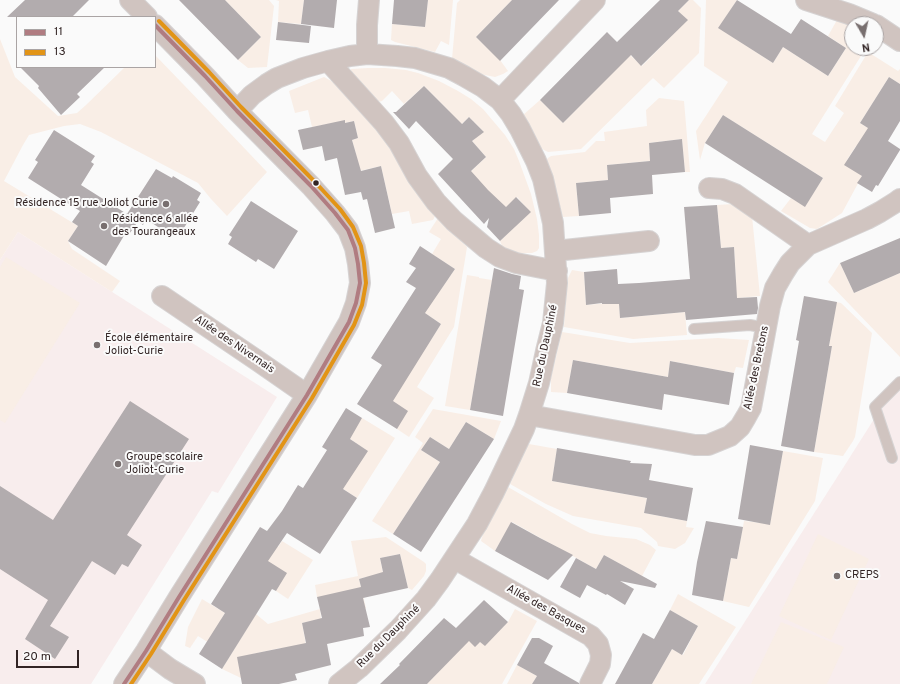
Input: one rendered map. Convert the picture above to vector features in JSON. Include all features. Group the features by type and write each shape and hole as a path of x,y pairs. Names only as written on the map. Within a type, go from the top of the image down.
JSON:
{"street":[{"path":"130,0 146,16"},
{"path":"367,54 369,0"},
{"path":"500,100 595,0"},
{"path":"806,0 854,16"},
{"path":"124,684 307,395 349,322 356,303 360,283 355,248 348,230 335,213 311,186 156,26"},
{"path":"884,31 900,41"},
{"name":"Rue du Dauphiné","path":"237,111 252,95 277,78 303,68 350,56 367,54 415,58 448,68 482,87 500,100 511,114 536,160 543,179 553,223 557,271 553,323 539,383 524,429 477,524 455,559 426,599 398,630 359,668 339,684"},
{"path":"328,61 384,123 399,144 417,176 436,202 454,221 486,248 500,257 516,263 557,271"},
{"path":"709,188 722,189 736,194 808,245 880,212 900,199"},
{"path":"555,251 649,241"},
{"name":"Allée des Bretons","path":"529,416 695,445 708,446 730,436 740,427 751,408 770,306 775,288 790,263 808,245"},
{"name":"Allée des Nivernais","path":"162,296 307,395"},
{"name":"Allée des Basques","path":"455,559 591,636 598,644 601,655 600,664 590,684"},
{"path":"146,651 170,669 195,684"}],"lane":[{"path":"694,329 750,325 766,328"},
{"path":"892,458 875,407 900,382"}],"shaded area":[{"path":"225,0 269,0 274,6 267,67 248,68 238,60 261,37"},
{"path":"276,0 304,0 301,24 278,22 279,1"},
{"path":"428,0 453,0 449,45 441,41 435,52 391,40 392,24 425,27"},
{"path":"460,0 512,0 476,37 500,60 508,71 495,77 480,74 452,59 457,3"},
{"path":"689,0 693,0 701,8 699,53 664,88 653,78 581,149 548,152 540,147 523,115 540,100 563,123 630,55 642,66 687,20 678,11"},
{"path":"706,0 737,0 719,28 773,63 783,47 828,76 844,51 844,56 861,56 812,134 825,142 844,113 835,106 866,56 874,56 898,71 900,69 900,84 889,77 860,123 873,131 861,149 856,146 847,160 862,176 842,213 817,229 810,228 781,211 791,198 805,206 823,178 723,115 705,143 700,160 696,131 728,82 704,66"},
{"path":"837,20 844,22 844,47 828,36"},
{"path":"0,39 15,77 58,116 77,113 124,68 156,68 156,56 267,172 227,216 198,183 101,132 80,124 64,126 29,135 4,181 78,226 68,241 72,249 120,281 112,292 18,232 0,260"},
{"path":"368,68 406,70 418,73 439,81 458,91 483,109 505,135 514,149 519,161 531,194 537,219 539,248 537,251 532,253 517,253 503,248 500,241 530,212 517,197 498,216 463,179 486,157 472,141 483,131 469,117 450,135 449,111 424,86 404,104 392,91 382,101 375,103 351,77 351,69"},
{"path":"324,77 333,82 371,120 436,214 433,220 412,224 409,211 392,214 381,166 355,172 356,154 352,140 358,138 354,121 345,123 345,121 312,127 308,110 295,113 289,91"},
{"path":"659,98 684,101 690,172 685,172 682,139 649,143 650,161 607,165 608,180 576,183 579,216 563,217 546,160 551,156 585,152 596,141 605,141 604,132 647,126 646,110"},
{"path":"733,204 752,216 760,296 705,301 703,283 736,280 734,247 721,248 717,205"},
{"path":"438,218 467,247 454,327 417,387 434,398 409,437 397,429 380,394 430,341 441,324 419,309 439,292 455,269 432,254 441,239 429,232"},
{"name":"École élémentaire Joliot-Curie","path":"18,232 277,397 218,493 212,491 91,684 0,684 0,260"},
{"path":"6,257 80,303 5,423 0,420 0,267"},
{"path":"840,263 854,293 900,273 900,357 828,282"},
{"path":"572,270 584,272 586,305 619,302 620,318 685,312 687,335 633,339 564,327 567,285 568,278"},
{"path":"467,275 492,280 470,410 445,406"},
{"path":"836,302 841,303 872,333 855,437 843,456 814,452 832,346 829,346"},
{"path":"562,332 630,343 718,338 749,340 743,368 736,367 734,373 670,361 668,377 573,360 567,393 551,392 551,378"},
{"name":"CREPS","path":"900,378 900,684 705,684 843,468"},
{"path":"433,409 501,421 494,439 466,422 449,449 430,437 421,450 440,462 393,534 372,521 423,443 415,437"},
{"path":"362,418 395,438 357,498 326,478 367,451 346,436"},
{"path":"529,444 557,449 552,481 647,498 644,513 687,521 686,527 694,528 685,543 675,549 658,546 657,542 641,528 573,516 546,504 510,484"},
{"path":"783,451 823,458 815,501 749,607 723,601 731,558 737,559 744,521 770,524"},
{"path":"508,487 590,533 636,539 650,545 656,550 642,576 604,555 596,569 512,522 495,551 481,541 483,533"},
{"path":"818,534 869,559 831,640 779,616"},
{"path":"386,537 426,564 424,576 412,590 408,588 400,554 380,558 384,578 366,577 359,579 366,608 358,610 317,597 315,585 358,576 351,541"},
{"path":"268,541 278,547 282,541 313,560 288,599 276,591 259,555"},
{"path":"678,594 736,627 699,684 652,684 672,649 683,655 698,626 670,610"},
{"path":"202,599 225,613 221,619 227,623 212,645 198,636 190,648 185,646 188,627"},
{"path":"320,609 321,619 302,623 308,656 280,648 253,654 241,678 222,669 256,614 268,624"},
{"path":"515,609 537,621 502,684 427,684 469,640 480,642 485,645 508,622"},
{"path":"781,622 844,647 827,684 751,684"},
{"path":"517,665 537,676 532,684 507,684"}],"building":[{"path":"25,0 89,0 73,16 7,17"},
{"path":"179,0 225,0 261,37 238,60"},
{"path":"304,0 337,0 334,28 301,24"},
{"path":"394,0 428,0 425,27 392,24"},
{"path":"512,0 559,0 500,61 476,37"},
{"path":"660,0 689,0 678,11 688,20 641,66 631,55 563,123 540,100 607,32 617,42"},
{"path":"737,0 791,34 801,19 844,47 844,51 828,76 783,47 773,63 718,28"},
{"path":"278,22 311,26 309,43 276,40"},
{"path":"21,68 104,68 77,94 80,97 61,115 38,88 39,86"},
{"path":"889,77 900,84 900,121 888,141 900,150 878,186 876,185 872,192 857,183 862,176 844,165 868,128 860,123"},
{"path":"424,86 462,124 469,117 484,132 472,141 486,157 471,171 506,207 516,197 531,212 500,241 487,227 489,218 484,224 438,174 453,159 416,121 409,129 393,112 396,112"},
{"path":"723,115 823,178 805,207 705,143"},
{"path":"345,120 345,123 354,121 358,138 352,140 361,171 381,166 395,228 375,233 367,199 363,200 361,192 345,195 337,158 325,161 322,146 303,150 298,130"},
{"path":"54,130 95,156 91,162 94,164 81,185 138,221 128,236 125,234 106,266 68,241 78,226 72,222 80,211 28,178 38,162 35,160"},
{"path":"682,139 685,172 652,175 653,194 610,198 611,213 579,216 576,183 608,180 607,165 650,161 649,143"},
{"name":"Résidence 15 rue Joliot Curie","path":"156,169 172,178 173,176 201,193 197,200 200,202 179,236 173,232 170,235 146,219 143,225 127,214"},
{"path":"251,201 298,231 274,269 258,259 256,262 228,244 232,237 229,235"},
{"path":"717,205 721,248 734,247 737,298 757,297 757,314 686,320 685,312 620,318 619,304 602,303 586,305 584,272 617,269 618,284 690,279 684,207"},
{"path":"900,238 900,273 854,293 840,263"},
{"path":"420,246 455,269 425,313 441,324 393,401 408,411 397,429 357,404 382,365 371,358 416,288 406,282 416,268 409,264"},
{"path":"494,268 521,276 519,289 524,290 503,416 470,410"},
{"path":"804,296 837,302 829,346 832,346 814,452 781,446 799,341 796,340"},
{"path":"573,360 668,377 670,361 734,373 729,405 664,394 662,410 567,393"},
{"path":"130,401 189,439 127,535 142,545 128,567 122,564 115,575 92,561 50,626 69,637 55,659 25,639 48,600 0,569 0,486 53,520"},
{"path":"346,408 362,418 350,439 368,451 343,489 357,498 320,554 287,533 268,561 287,573 276,591 272,589 222,669 199,654 225,613 211,604 260,527 267,531 282,511 298,485 303,488 327,450 322,447"},
{"path":"466,422 494,439 421,552 393,534 440,462 421,450 430,437 449,449"},
{"path":"750,445 783,451 770,525 738,519"},
{"path":"557,448 631,461 630,463 652,464 649,480 693,488 687,521 644,513 647,498 552,481"},
{"path":"706,521 743,527 737,559 731,558 723,601 692,595 697,562"},
{"path":"511,522 573,555 548,580 495,551"},
{"path":"400,554 408,588 363,598 370,627 363,628 364,636 327,644 331,665 295,674 297,680 279,684 242,684 237,657 306,643 302,623 322,618 317,597 361,587 359,579 383,572 380,558"},
{"path":"604,555 657,584 655,588 620,581 634,589 625,605 607,594 606,595 587,585 580,598 560,587 576,558 596,569"},
{"path":"484,600 508,622 485,646 480,642 475,647 469,641 427,684 380,684 444,618 456,628"},
{"path":"670,610 698,626 682,655 672,649 652,684 615,684 643,633 654,639"},
{"path":"532,638 539,638 553,646 544,663 579,684 532,684 537,676 517,665"}],"transit line":[{"name":"13","path":"131,684 312,398 354,325 362,305 366,283 361,246 353,227 340,209 159,21"},
{"name":"11","path":"124,684 307,395 349,322 356,303 360,283 355,248 348,230 335,213 311,186 156,26"}],"place":[{"name":"Résidence 15 rue Joliot Curie","path":"166,204"},
{"name":"Résidence 6 allée des Tourangeaux","path":"104,226"},
{"name":"École élémentaire Joliot-Curie","path":"97,345"},
{"name":"Groupe scolaire Joliot-Curie","path":"118,464"},
{"name":"CREPS","path":"837,576"}]}
